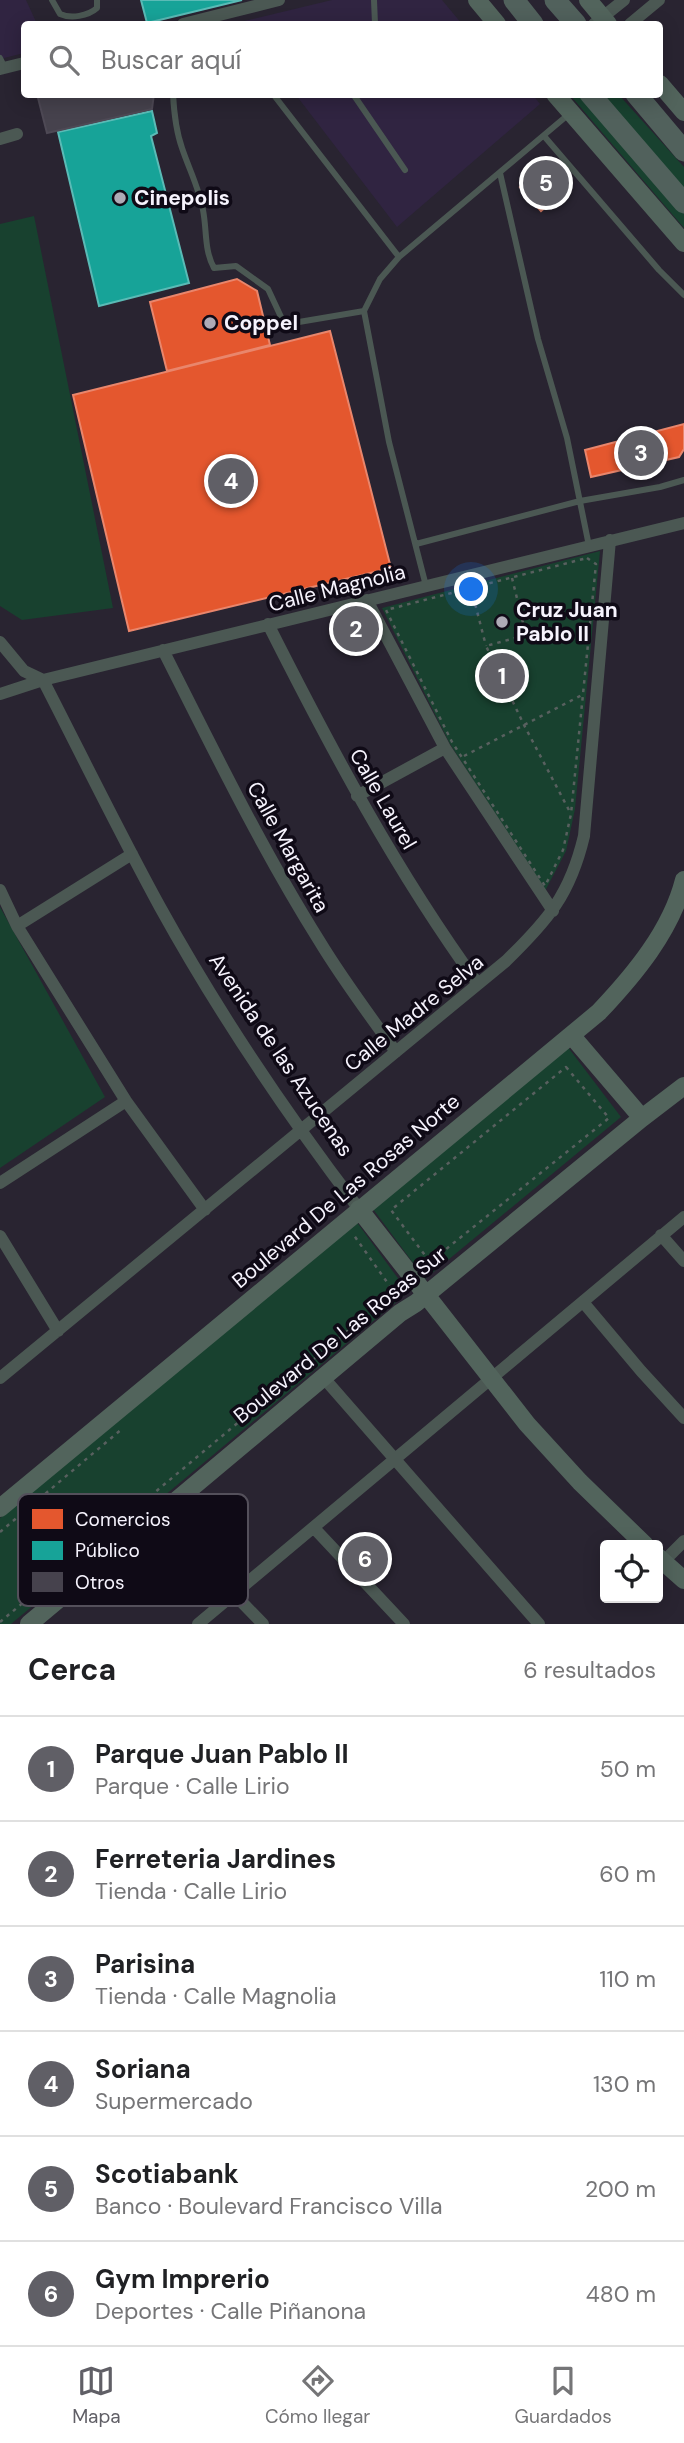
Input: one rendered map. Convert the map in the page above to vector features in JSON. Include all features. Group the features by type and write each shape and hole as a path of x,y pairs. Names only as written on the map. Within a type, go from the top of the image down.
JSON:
{"main road":[{"path":"477,0 494,21"},
{"path":"514,0 531,21"},
{"path":"555,0 573,21"},
{"path":"588,0 601,21"},
{"path":"663,86 684,111"},
{"path":"558,98 684,243"},
{"path":"593,98 684,203"},
{"path":"639,98 684,151"},
{"name":"Boulevard De Las Rosas Norte","path":"0,1508 359,1209 572,1036 626,984 670,919 684,880"},
{"path":"572,1036 642,1118"},
{"name":"Boulevard De Las Rosas Sur","path":"184,1494 400,1313 425,1296 684,1086"},
{"name":"Avenida de las Azucenas","path":"359,1209 527,1424 640,1540"},
{"path":"663,1562 684,1580"},
{"name":"Boulevard De Las Rosas Sur","path":"29,1624 50,1606"}],"street":[{"path":"216,21 279,0"},
{"path":"603,21 624,0"},
{"path":"634,21 659,0"},
{"path":"2,65 21,63"},
{"path":"0,139 17,134"},
{"name":"Calle Magnolia","path":"0,694 43,680 163,650 684,523"},
{"name":"Calle Madre Selva","path":"0,1378 478,984 513,954 553,911 577,864 584,836 610,540"},
{"path":"367,600 445,748 553,911"},
{"name":"Calle Laurel","path":"268,624 357,796 425,908 478,984"},
{"path":"0,642 24,671 43,680"},
{"name":"Calle Margarita","path":"163,650 232,789 279,874 321,944 396,1052"},
{"name":"Avenida de las Azucenas","path":"43,680 132,854 191,961 300,1131 359,1209"},
{"path":"357,796 445,748"},
{"path":"18,926 132,854"},
{"path":"0,890 18,926 126,1101 205,1210"},
{"path":"0,1183 126,1101"},
{"path":"248,1582 684,1217"},
{"path":"661,1235 684,1261"},
{"path":"0,1236 58,1331"},
{"path":"583,1302 684,1418"},
{"path":"323,1377 539,1624"},
{"path":"314,1528 404,1624"},
{"path":"663,1558 684,1541"},
{"path":"198,1624 220,1606"},
{"path":"246,1606 263,1624"}],"lane":[{"path":"52,0 60,14 67,17 92,12 97,8 97,0"},
{"path":"374,0 375,21"},
{"path":"173,98 174,117 181,147 204,212 205,242 212,266 218,270 236,266 268,289 282,319 290,324 364,311"},
{"path":"276,98 400,257"},
{"path":"356,98 405,170"},
{"path":"426,586 389,442 364,311 380,279 400,257 570,113"},
{"path":"544,136 659,270 684,295"},
{"path":"500,173 538,339 561,414 589,546"},
{"path":"416,544 580,501 684,480"}],"path":[{"path":"587,558 596,564 571,814 563,850 545,886 452,742 386,610 512,578 587,558"},
{"path":"486,646 526,635 512,578"},
{"path":"471,588 486,646 571,814"},
{"path":"462,757 582,695"},
{"path":"566,1067 609,1118 430,1262 391,1210 566,1067"},
{"path":"153,1494 394,1292 353,1234"},
{"path":"45,1494 128,1423"},
{"path":"0,1532 18,1517"},
{"path":"0,1622 19,1606"}],"shaded area":[{"path":"0,0 26,0 36,21 21,21 21,54 0,59"},
{"path":"332,0 442,0 460,21 244,21"},
{"path":"298,98 535,98 540,104 397,227"}],"green space":[{"path":"573,98 584,98 684,214 684,228"},
{"path":"605,98 622,98 684,167 684,192"},
{"path":"34,216 113,608 22,620 0,606 0,224"},
{"path":"600,551 575,809 566,851 545,891 450,744 382,608"},
{"path":"0,907 105,1097 0,1168"},
{"path":"567,1046 621,1117 425,1279 373,1209"},
{"path":"356,1221 408,1292 166,1494 29,1494"},
{"path":"18,1503 18,1606 33,1606 11,1624 0,1624 0,1518"}],"building: Comercios":[{"path":"548,163 569,187 541,211 520,187"},
{"name":"Coppel","path":"237,279 257,291 270,345 167,371 150,302"},
{"path":"330,331 391,568 129,631 73,395"},
{"path":"684,424 684,449 679,457 591,477 585,450"}],"building: Público":[{"path":"141,0 242,0 155,21 146,21"},
{"name":"Cinepolis","path":"152,111 157,133 151,136 189,283 99,306 58,132"}],"building: Otros":[{"path":"38,98 153,98 152,109 47,133"}],"place":[{"name":"Scotiabank","path":"546,183"},
{"name":"Cinepolis","path":"120,198"},
{"name":"Coppel","path":"210,323"},
{"name":"Parisina","path":"641,453"},
{"name":"Soriana","path":"231,481"},
{"name":"Cruz Juan Pablo II","path":"502,622"},
{"name":"Ferreteria Jardines","path":"356,629"},
{"name":"Parque Juan Pablo II","path":"502,676"},
{"name":"Gym Imprerio","path":"365,1559"}]}
